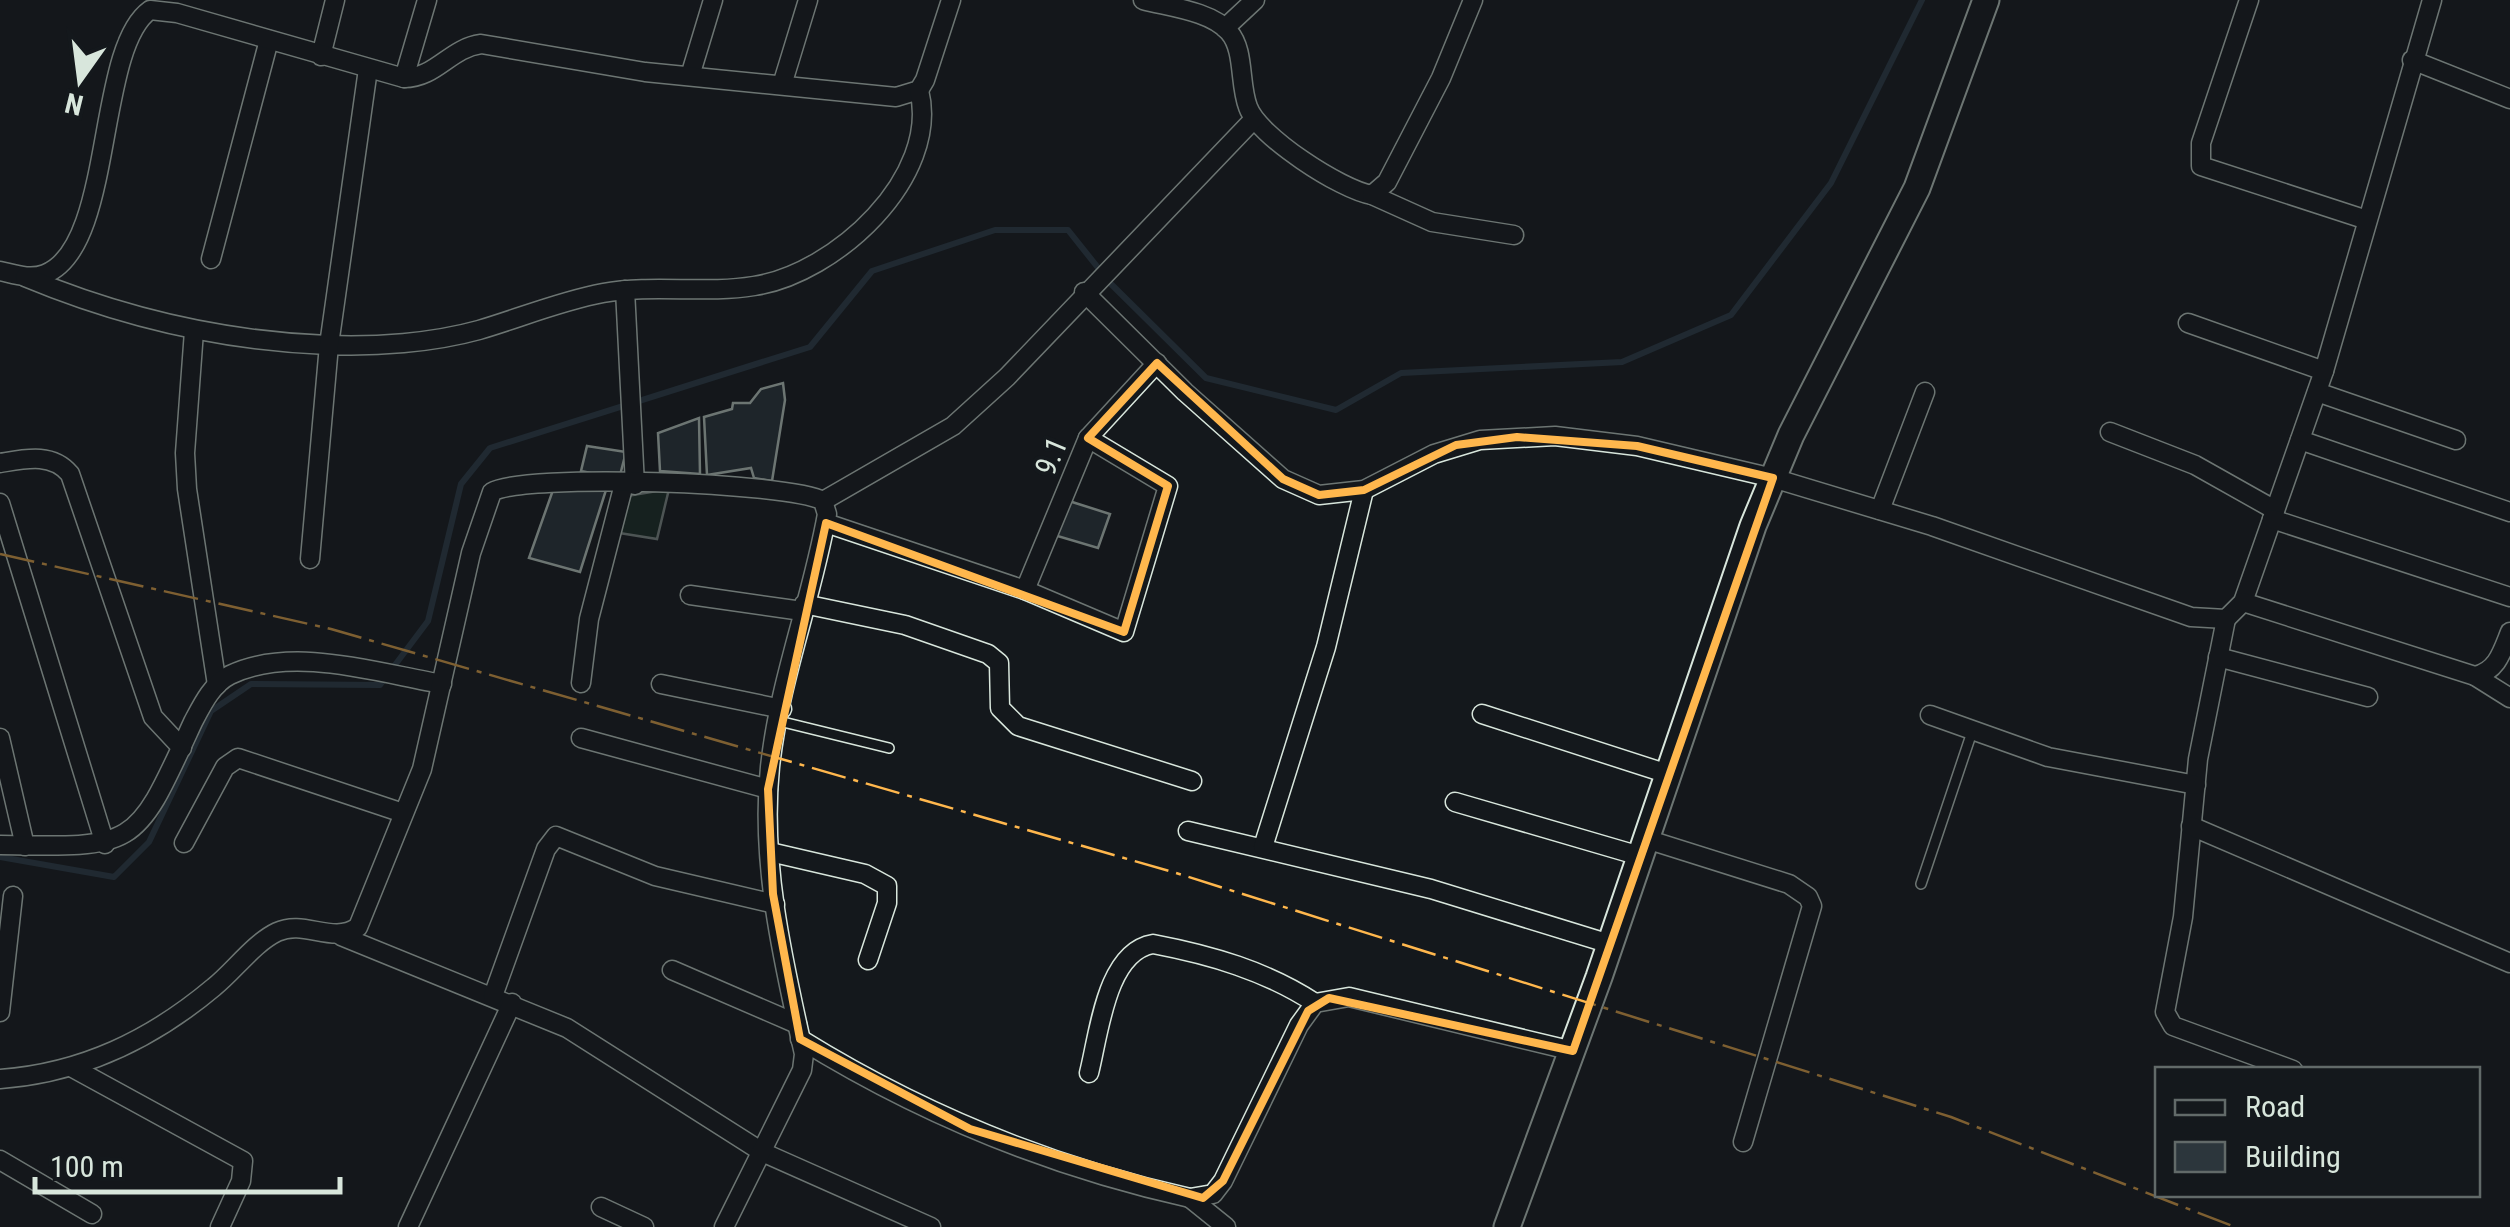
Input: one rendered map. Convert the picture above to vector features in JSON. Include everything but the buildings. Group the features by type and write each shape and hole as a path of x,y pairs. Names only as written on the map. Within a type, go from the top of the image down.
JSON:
{"main road":[{"path":"1507,1227 1573,1051 1772,478 1917,188 1986,0"}],"street":[{"path":"321,56 336,0"},
{"path":"404,78 428,0"},
{"path":"690,76 713,0"},
{"path":"782,85 808,0"},
{"path":"0,271 194,331 329,345 419,340 476,330 552,306 625,290 753,286 780,279 826,254 858,230 907,176 923,126 918,90 930,68 951,0"},
{"path":"1143,0 1212,20 1226,28 1237,47 1254,119 1316,167 1432,222 1514,235"},
{"path":"1226,28 1255,0"},
{"path":"1372,195 1386,182 1441,78 1473,0"},
{"path":"2249,0 2201,143 2201,166 2366,220"},
{"path":"2285,1067 2173,1026 2167,1020 2196,785 2226,619 2243,602 2324,371 2432,0"},
{"path":"24,277 46,274 66,257 82,228 119,75 139,22 152,5 404,78 423,76 454,51 481,44 594,66 896,96 918,90"},
{"path":"211,259 269,40"},
{"path":"2412,60 2510,99"},
{"path":"310,559 329,345 368,69"},
{"path":"341,936 358,927 364,917 422,769 472,552 492,492 529,484 764,487 823,501 953,426 1006,377 1086,289 1254,119"},
{"path":"1086,289 1157,363 1300,489 1342,496 1364,490 1456,446 1517,437 1637,446 1772,478 2010,550 2191,617 2226,619"},
{"path":"581,683 589,619 629,485 634,449 625,290"},
{"path":"2188,323 2324,371"},
{"path":"194,331 186,430 187,489 216,685"},
{"name":"9.1","path":"1025,590 1088,438 1157,363"},
{"path":"1880,510 1926,392"},
{"path":"2317,392 2456,440"},
{"path":"2110,432 2195,465 2274,514 2510,596"},
{"path":"826,523 1025,590 1124,632 1168,486 1088,438"},
{"path":"2300,440 2510,512"},
{"path":"0,463 40,458 62,465 70,474 153,716 182,748"},
{"path":"1263,848 1326,647 1364,490"},
{"path":"724,1227 798,1084 804,1054 775,904 768,789 803,608 826,523 823,501"},
{"path":"0,503 104,844"},
{"path":"690,594 905,625 988,654 999,663 1000,708 1018,726 1192,781"},
{"path":"2243,602 2475,676 2510,698"},
{"path":"2475,676 2488,673 2496,664 2510,632"},
{"path":"2218,657 2368,697"},
{"path":"0,845 104,844 130,832 146,817 216,685 244,670 292,663 442,684"},
{"path":"661,684 780,715"},
{"path":"1482,714 1668,774"},
{"path":"1930,715 2048,757 2196,785"},
{"path":"0,738 26,846"},
{"path":"581,738 768,789"},
{"path":"184,843 225,767 238,758 403,813"},
{"path":"1455,802 1771,877 1800,889 1812,906 1743,1142"},
{"path":"2192,826 2510,963"},
{"path":"1188,831 1432,890 1610,944"},
{"path":"494,996 546,850 556,836 656,876 775,904"},
{"path":"770,852 865,874 887,886 887,903 868,960"},
{"path":"0,1012 13,896"},
{"path":"0,1079 96,1061 152,1031 208,992 278,932 305,929 341,936 512,1003 624,1061 762,1152 891,1220 931,1227"},
{"path":"1089,1074 1116,977 1140,946 1153,944 1229,962 1268,977 1315,1004 1349,997 1573,1051"},
{"path":"672,970 799,1031 885,1089 970,1129 1039,1155 1190,1198 1226,1227"},
{"path":"408,1227 512,1003"},
{"path":"1190,1198 1213,1194 1223,1182 1299,1026 1315,1004"},
{"path":"73,1068 243,1161 241,1181 220,1227"},
{"path":"0,1160 92,1214"},
{"path":"601,1207 644,1227"}],"lane":[{"path":"780,715 888,748"},
{"path":"1920,884 1972,732"}],"highlighted area":[{"path":"1157,363 1283,479 1319,495 1364,490 1456,445 1517,437 1637,446 1773,478 1573,1051 1329,998 1308,1011 1223,1181 1203,1198 970,1129 800,1039 773,894 768,789 826,523 1124,632 1168,486 1088,438"}],"green space":[{"path":"669,489 657,539 613,532 621,497"}],"waterway":[{"path":"0,857 114,877 149,842 211,711 251,684 380,685 428,621 461,484 490,448 810,347 872,271 995,230 1068,230 1111,284 1206,378 1336,410 1401,373 1622,362 1731,315 1831,183 1922,0"}],"power":[{"path":"0,554 331,629 1176,873 1951,1117 2155,1196"},
{"path":"2158,1197 2235,1227"}]}
